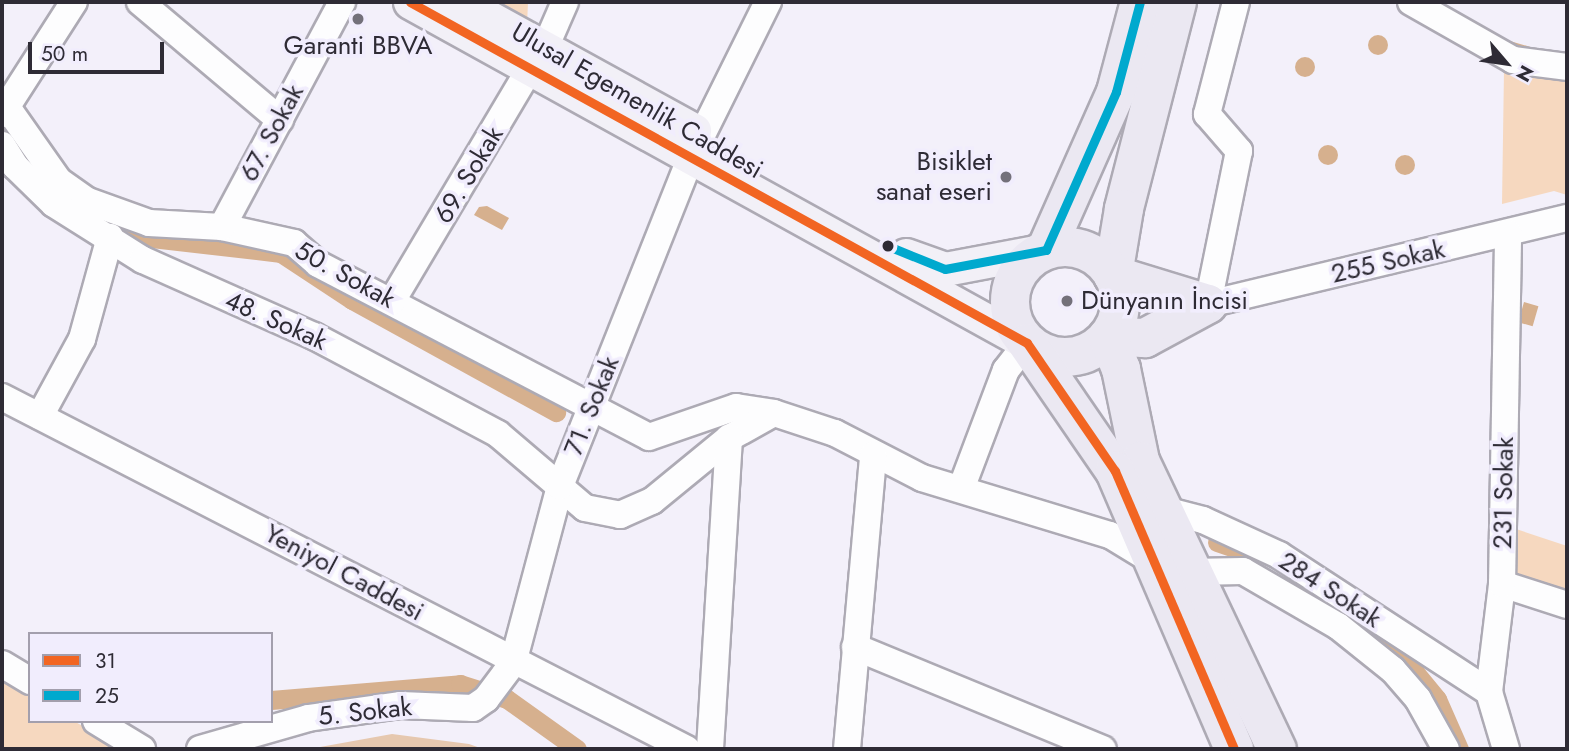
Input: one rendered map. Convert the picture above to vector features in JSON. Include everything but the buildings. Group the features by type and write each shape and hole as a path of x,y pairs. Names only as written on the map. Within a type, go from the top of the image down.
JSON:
{"highway":[{"path":"1140,2 1116,92 1046,250 1023,266 1010,291 1015,328 1115,471 1234,749"},
{"path":"1177,2 1124,209 1113,275 1120,304 1108,337 1121,369 1140,461 1190,572 1277,749"},
{"path":"1046,250 1082,249 1097,257 1113,275 1208,304"},
{"path":"1027,343 1060,358 1078,356 1108,337 1145,338 1208,304"}],"main road":[{"name":"Ulusal Egemenlik Caddesi","path":"410,2 539,51"},
{"name":"Ulusal Egemenlik Caddesi","path":"461,2 1027,343"},
{"name":"Ulusal Egemenlik Caddesi","path":"697,145 920,262 945,270 1046,250"}],"street":[{"path":"3,107 74,2"},
{"path":"140,2 280,120"},
{"name":"67. Sokak","path":"222,227 342,2"},
{"path":"539,51 553,2"},
{"path":"539,51 565,2"},
{"name":"71. Sokak","path":"499,681 560,486 697,145 768,2"},
{"path":"1208,304 1239,151 1207,114 1236,2"},
{"path":"1411,2 1513,60 1567,67"},
{"name":"69. Sokak","path":"392,301 539,51"},
{"name":"50. Sokak","path":"3,107 59,181 88,201 149,223 222,227 293,243 318,264 593,404 649,438 736,407 774,413"},
{"name":"48. Sokak","path":"2,145 15,166 54,204 143,260 314,336 498,434 585,508 620,514 652,501 729,438 774,413"},
{"name":"255 Sokak","path":"1208,304 1567,218"},
{"name":"231 Sokak","path":"1506,749 1489,692 1502,584 1508,233"},
{"path":"40,416 82,340 110,237"},
{"path":"961,489 1006,370 1027,343"},
{"name":"Yeniyol Caddesi","path":"2,397 40,416 499,681 687,749"},
{"path":"774,413 835,433 873,455 961,489 1110,534 1151,560"},
{"path":"710,749 729,438"},
{"path":"847,749 873,455"},
{"name":"284 Sokak","path":"1161,509 1203,520 1279,555 1489,692"},
{"path":"1190,572 1244,570 1276,586 1339,626 1393,670 1418,699 1446,749"},
{"path":"1502,584 1567,605"},
{"path":"855,647 1103,749"},
{"path":"2,664 28,680"},
{"name":"5. Sokak","path":"200,749 307,718 401,705 473,708 499,681"},
{"path":"99,723 142,749"}],"shaded area":[{"path":"481,2 528,2 527,26"},
{"path":"1378,35 1385,38 1388,45 1385,52 1378,55 1371,52 1368,45 1371,38"},
{"path":"1305,57 1312,60 1315,67 1312,74 1305,77 1298,74 1295,67 1298,60"},
{"path":"1504,69 1567,78 1567,195 1554,191 1502,204"},
{"path":"1328,145 1335,148 1338,155 1335,162 1328,165 1321,162 1318,155 1321,148"},
{"path":"1405,155 1412,158 1415,165 1412,172 1405,175 1398,172 1395,165 1398,158"},
{"path":"487,206 509,218 502,230 474,215 479,207"},
{"path":"1524,302 1538,306 1533,326 1518,322"},
{"path":"1513,528 1567,546 1567,595 1511,573"},
{"path":"2,679 28,694 28,723 77,723 121,749 2,749"},
{"path":"392,734 469,744 483,749 309,749"}],"waterway":[{"path":"1502,41 1533,50"},
{"path":"108,219 143,237 281,253 352,300 556,412"},
{"path":"1217,542 1249,553"},
{"path":"1331,603 1409,665 1437,699 1459,749"},
{"path":"273,700 460,684 507,699 577,749"}],"transit line":[{"name":"31","path":"410,2 1027,343 1115,471 1234,749"},
{"name":"25","path":"888,246 945,269 1046,250 1116,92 1140,2"}],"place":[{"name":"Garanti BBVA","path":"358,19"},
{"name":"Bisiklet sanat eseri","path":"1006,177"},
{"name":"Dünyanın İncisi","path":"1067,301"}]}
